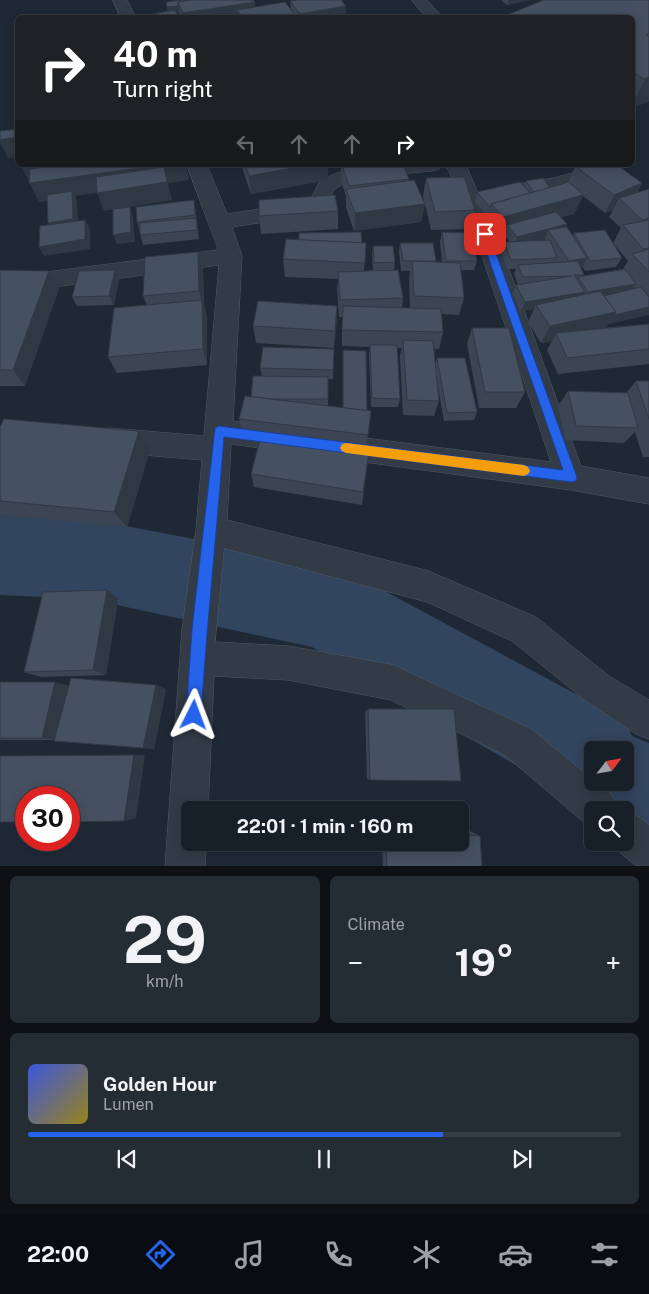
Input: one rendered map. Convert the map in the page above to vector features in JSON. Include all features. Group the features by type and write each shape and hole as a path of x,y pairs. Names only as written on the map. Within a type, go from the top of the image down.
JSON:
{"street":[{"path":"120,0 128,15"},
{"path":"419,0 433,15"},
{"path":"184,866 198,644 211,534 231,256 220,222 198,167"},
{"path":"220,222 315,208 320,202 326,186 332,181 346,176 416,167"},
{"path":"457,167 471,197 571,477"},
{"path":"471,197 554,184 617,168"},
{"path":"0,286 231,256"},
{"path":"89,439 218,440 571,477 649,491"},
{"path":"211,534 429,587 524,630 597,688 649,721"},
{"path":"198,644 394,683 518,742 589,801"},
{"path":"634,838 649,851"}],"building":[{"path":"190,0 178,2 178,6 167,7 166,2"},
{"path":"190,0 253,0 255,2 183,13 178,2"},
{"path":"341,0 346,6 300,14 290,1"},
{"path":"544,0 649,0 649,33 646,35 649,37 649,77 645,79 635,74 635,15 509,14"},
{"path":"285,2 295,15 240,15 237,10"},
{"path":"175,10 178,15 152,15"},
{"path":"15,129 15,138 0,140 0,131"},
{"path":"46,167 147,167 29,183 30,169"},
{"path":"164,167 167,182 97,193 96,177"},
{"path":"246,167 298,167 249,176"},
{"path":"343,167 404,167 409,179 349,186"},
{"path":"576,167 620,167 642,183 614,195"},
{"path":"464,177 475,210 435,212 426,178"},
{"path":"543,178 550,188 534,192 526,181"},
{"path":"414,180 425,204 355,213 346,189"},
{"path":"520,182 530,193 491,204 490,207 477,192"},
{"path":"569,182 583,195 503,217 491,204"},
{"path":"649,189 649,218 642,220 619,198"},
{"path":"72,191 73,219 48,223 47,195"},
{"path":"335,195 338,211 259,216 259,200"},
{"path":"194,200 195,215 137,222 136,207"},
{"path":"130,207 131,232 113,235 113,209"},
{"path":"556,212 567,224 517,237 507,225"},
{"path":"196,218 197,230 140,235 140,223"},
{"path":"85,220 85,239 39,247 40,226"},
{"path":"649,220 649,248 643,249 623,225"},
{"path":"567,227 587,258 569,261 548,230"},
{"path":"605,230 622,258 590,261 574,233"},
{"path":"361,232 362,243 299,240 299,233"},
{"path":"442,232 472,233 477,261 446,261"},
{"path":"286,239 366,243 365,263 283,259"},
{"path":"550,240 557,258 511,260 504,242"},
{"path":"400,243 433,243 436,261 403,261"},
{"path":"373,246 393,246 395,262 374,263"},
{"path":"649,249 649,272 632,254"},
{"path":"198,252 199,291 143,296 145,257"},
{"path":"412,261 460,263 464,298 414,296"},
{"path":"578,261 584,275 574,275 585,292 525,302 516,285 572,276 523,277 518,265"},
{"path":"625,269 636,284 588,292 578,277"},
{"path":"0,270 49,271 13,370 0,370"},
{"path":"115,270 109,296 72,297 79,271"},
{"path":"398,270 403,298 340,300 338,272"},
{"path":"641,287 649,297 649,307 614,315 616,312 604,296"},
{"path":"600,291 616,312 550,326 536,305"},
{"path":"202,300 203,349 108,357 114,308"},
{"path":"258,301 337,306 335,331 253,326"},
{"path":"343,306 441,309 443,332 342,330"},
{"path":"649,324 649,349 567,358 556,333"},
{"path":"472,328 509,328 525,392 485,392"},
{"path":"403,340 433,341 439,401 407,400"},
{"path":"370,345 397,345 400,399 372,398"},
{"path":"263,347 334,349 333,370 260,368"},
{"path":"343,350 366,351 367,411 343,408"},
{"path":"437,358 465,358 477,412 447,413"},
{"path":"253,376 328,377 328,399 269,399 251,397"},
{"path":"636,381 649,381 649,419"},
{"path":"568,391 628,393 638,428 576,426"},
{"path":"245,396 371,411 368,435 239,419"},
{"path":"4,419 139,431 114,512 0,501 0,427"},
{"path":"261,435 369,452 363,492 251,474"},
{"path":"107,590 93,670 24,672 43,592"},
{"path":"71,678 156,685 143,748 54,741"},
{"path":"0,682 55,682 42,738 0,738"},
{"path":"368,709 454,709 461,781 370,780"},
{"path":"134,755 124,821 80,822 80,786 15,786 15,822 0,822 0,756"},
{"path":"469,835 480,836 482,866 387,866 386,851 469,851"}],"waterway":[{"path":"0,555 89,559 326,607 584,752"},
{"path":"632,791 649,805"}],"slow traffic":[{"path":"346,448 524,471"}],"route":[{"path":"194,715 199,629 211,530 219,431 571,477 485,234"}]}
